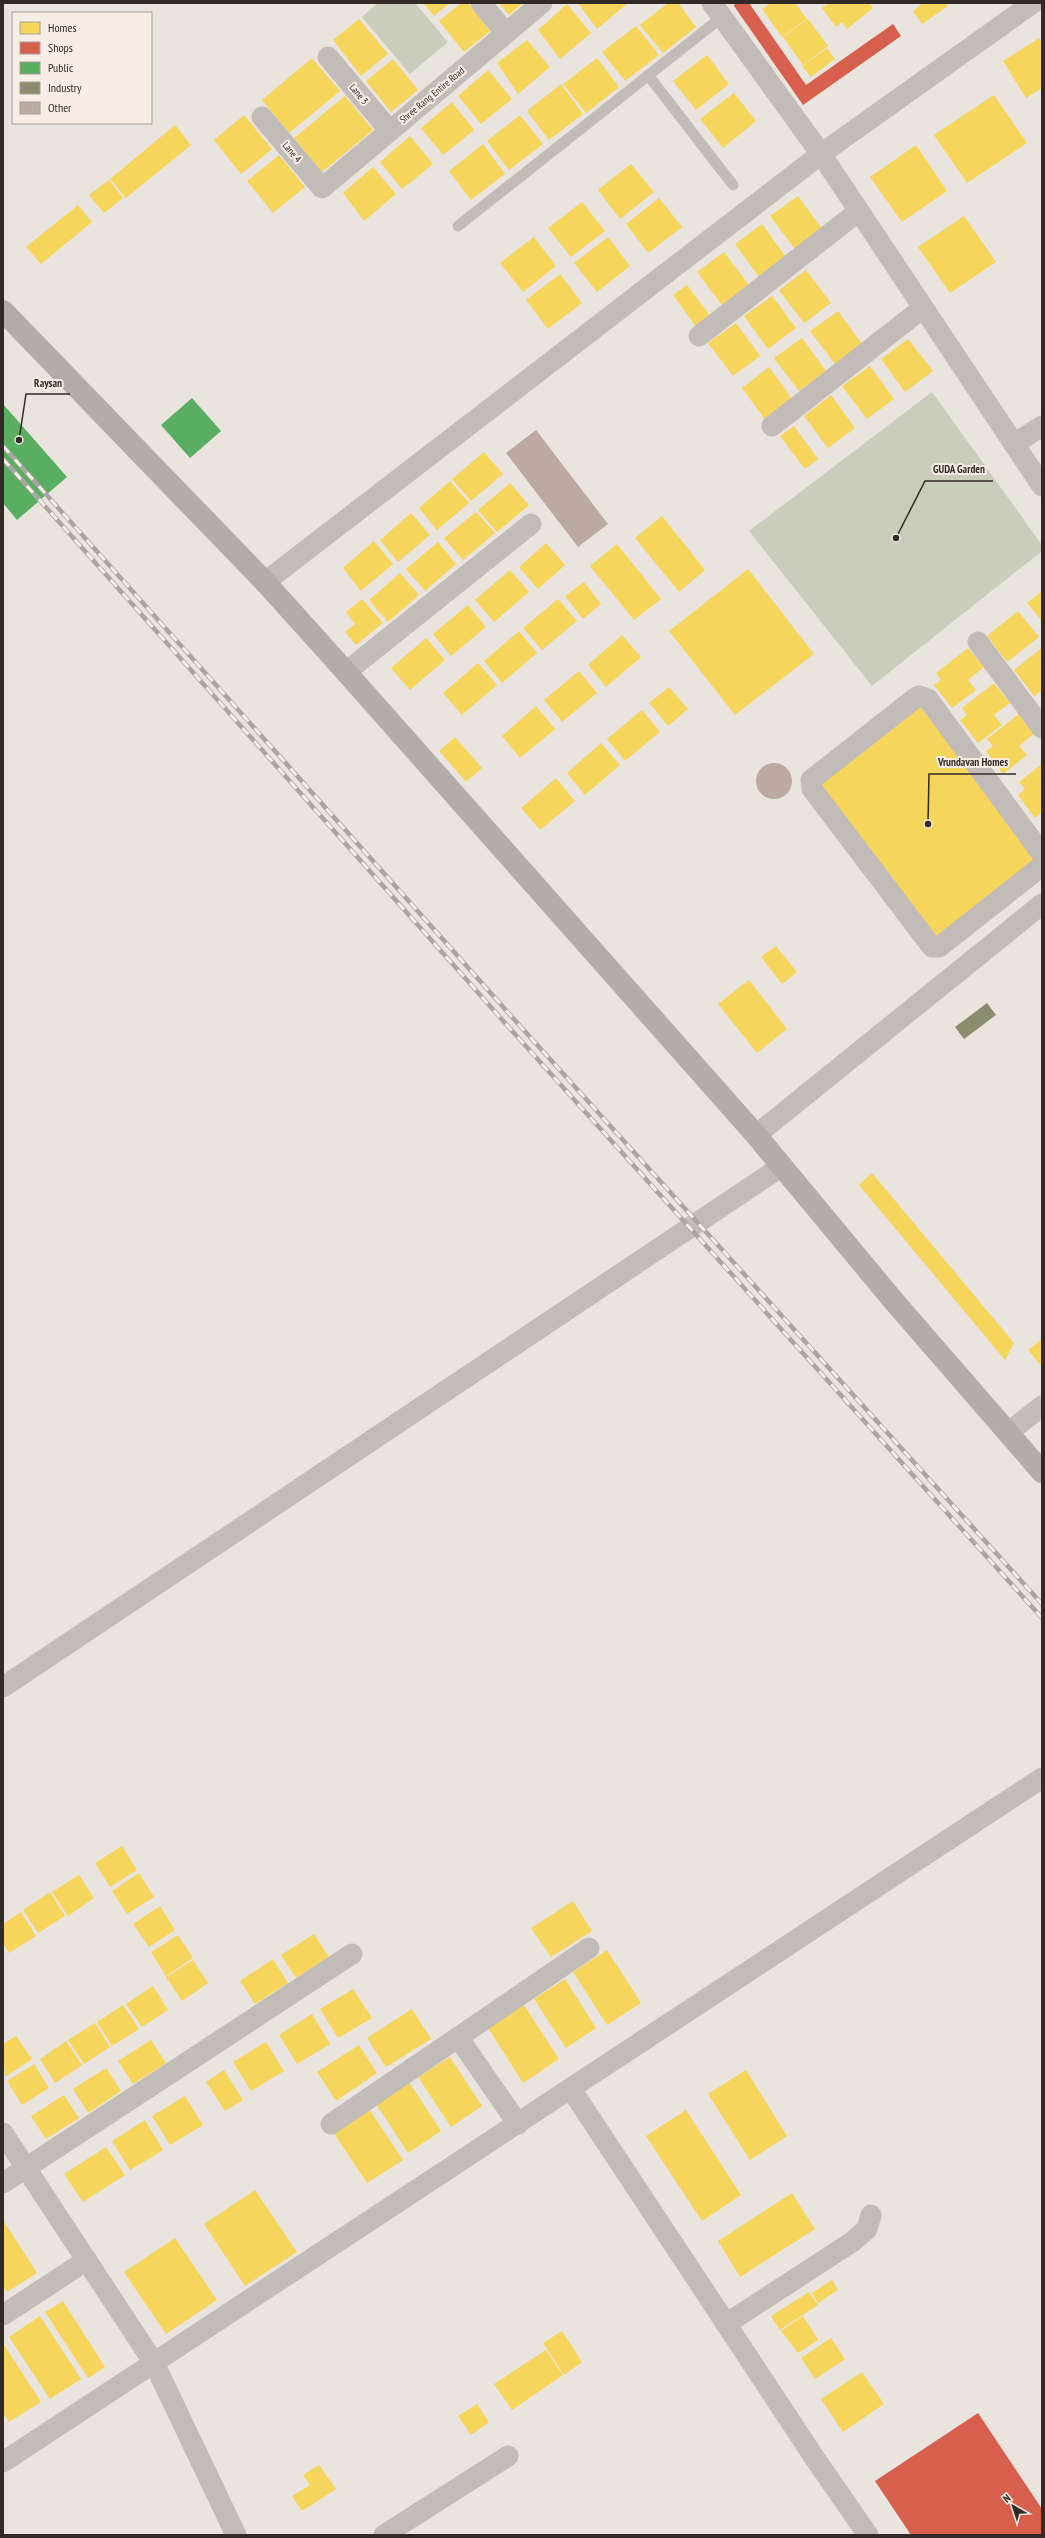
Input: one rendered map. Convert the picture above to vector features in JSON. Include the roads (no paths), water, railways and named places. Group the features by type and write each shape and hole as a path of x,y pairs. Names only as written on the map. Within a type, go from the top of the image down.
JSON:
{"street":[{"path":"481,3 506,33"},
{"name":"Shree Rang Entire Road","path":"322,188 542,3"},
{"path":"265,582 821,154 1033,3"},
{"path":"717,10 821,154 1042,486"},
{"name":"Lane 3","path":"328,57 390,131"},
{"name":"Lane 4","path":"262,117 322,188"},
{"path":"699,336 859,211"},
{"path":"772,426 923,308"},
{"path":"3,311 265,582 346,672 756,1135 892,1299 1009,1432 1042,1472"},
{"path":"1014,444 1042,426"},
{"path":"346,672 531,524"},
{"path":"978,642 1042,728"},
{"path":"1042,854 928,699 923,696 914,699 815,775 811,780 812,789 928,944 932,947 938,947 1042,866"},
{"path":"756,1135 1042,904"},
{"path":"956,933 976,957"},
{"path":"3,1687 782,1166"},
{"path":"1009,1432 1042,1406"},
{"path":"3,2462 1042,1778"},
{"path":"331,2124 589,1948"},
{"path":"3,2183 352,1954"},
{"path":"458,2037 518,2124"},
{"path":"571,2089 726,2324 868,2535"},
{"path":"3,2133 154,2364 236,2535"},
{"path":"726,2324 852,2242 867,2229 872,2215"},
{"path":"3,2315 87,2260"},
{"path":"384,2535 508,2456"}],"lane":[{"path":"458,226 648,75 717,10"},
{"path":"648,75 733,185"}],"railway":[{"path":"3,446 521,1027 1042,1604"},
{"path":"3,459 514,1033 1042,1618"}],"place":[{"name":"Raysan","path":"19,440"},
{"name":"GUDA Garden","path":"896,538"},
{"name":"Vrundavan Homes","path":"928,824"}]}
